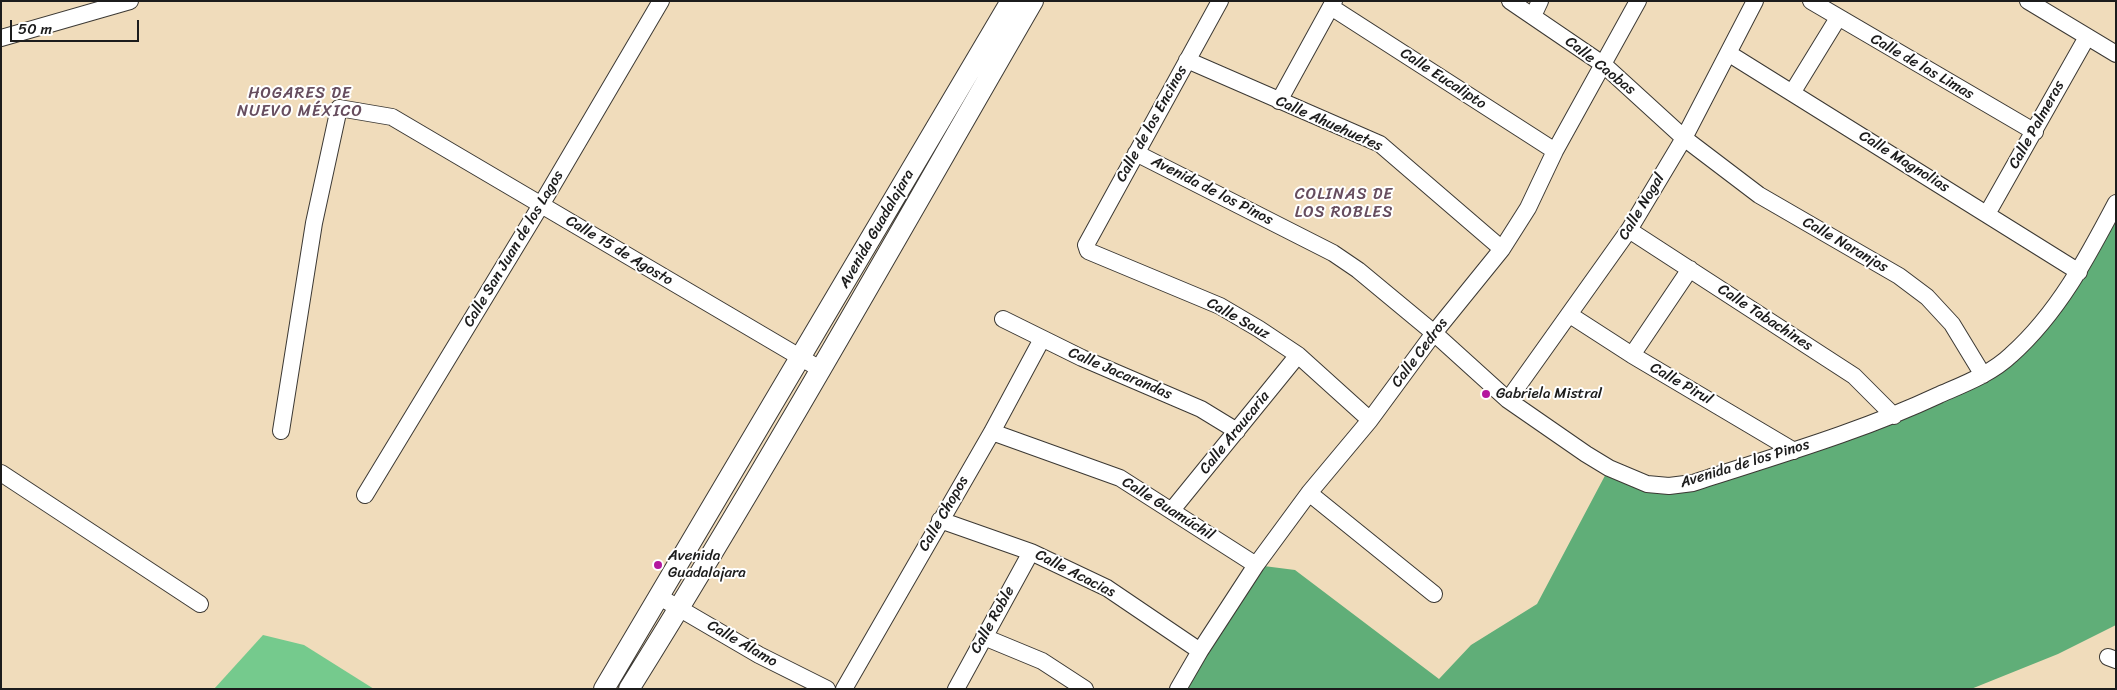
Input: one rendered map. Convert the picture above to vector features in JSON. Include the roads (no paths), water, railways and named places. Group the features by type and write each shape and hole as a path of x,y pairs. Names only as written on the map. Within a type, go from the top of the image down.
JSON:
{"street":[{"path":"1,38 83,8 130,1"},
{"name":"Calle San Juan de los Lagos","path":"365,495 541,205 661,1"},
{"name":"Avenida Guadalajara","path":"604,689 1011,1"},
{"name":"Avenida Guadalajara","path":"629,689 680,608 1033,1"},
{"name":"Calle de los Encinos","path":"1087,248 1086,245 1220,1"},
{"name":"Calle Caobas","path":"1510,1 1537,9 1684,138"},
{"name":"Calle Cedros","path":"1178,689 1200,651 1256,565 1309,493 1370,420 1434,333 1502,248 1528,208 1555,151 1604,66 1638,1"},
{"name":"Calle Nogal","path":"1508,400 1629,230 1684,138 1754,1"},
{"name":"Calle de las Limas","path":"1811,1 2034,132"},
{"path":"2028,1 2116,54"},
{"path":"1278,101 1333,4"},
{"name":"Calle Eucalipto","path":"1333,4 1555,151"},
{"path":"1792,93 1838,18"},
{"name":"Calle Palmeras","path":"1987,214 2087,37"},
{"name":"Calle Magnolias","path":"1728,53 2079,272"},
{"name":"Calle Ahuehuetes","path":"1188,60 1380,144 1502,248"},
{"name":"Calle 15 de Agosto","path":"281,432 314,223 339,108 392,117 820,369"},
{"path":"944,113 961,125"},
{"name":"Calle Naranjos","path":"1684,138 1759,195 1899,276 1927,297 1952,324 1983,375"},
{"name":"Avenida de los Pinos","path":"1136,153 1333,253 1358,270 1434,333 1508,400 1609,468 1628,478 1660,486 1693,483 1894,416 1983,375 2010,357 2039,327 2079,272 2116,203"},
{"name":"Calle Tabachines","path":"1629,230 1854,376 1894,416"},
{"path":"873,236 891,247"},
{"name":"Calle Sauz","path":"1087,248 1088,251 1220,306 1298,355 1370,420"},
{"path":"1632,356 1690,269"},
{"name":"Calle Pirul","path":"1570,315 1632,356 1794,450"},
{"name":"Calle Jacarandas","path":"1003,319 1042,339 1201,409 1237,431"},
{"name":"Calle Chopos","path":"844,689 992,432 1042,339"},
{"name":"Calle Araucaria","path":"1172,510 1298,355"},
{"name":"Calle Guamúchil","path":"992,432 1120,478 1256,565"},
{"path":"1,473 200,604"},
{"path":"728,480 747,492"},
{"path":"1309,493 1434,594"},
{"name":"Calle Acacias","path":"940,520 1031,552 1107,588 1200,651"},
{"name":"Calle Roble","path":"956,689 1031,552"},
{"name":"Calle Álamo","path":"658,596 759,655 827,689"},
{"path":"984,637 1042,662 1085,689"}],"place":[{"name":"Gabriela Mistral","path":"1486,394"},
{"name":"Avenida Guadalajara","path":"658,565"}],"district":[{"name":"HOGARES DE NUEVO MÉXICO","path":"300,103"},
{"name":"COLINAS DE LOS ROBLES","path":"1344,204"}]}
